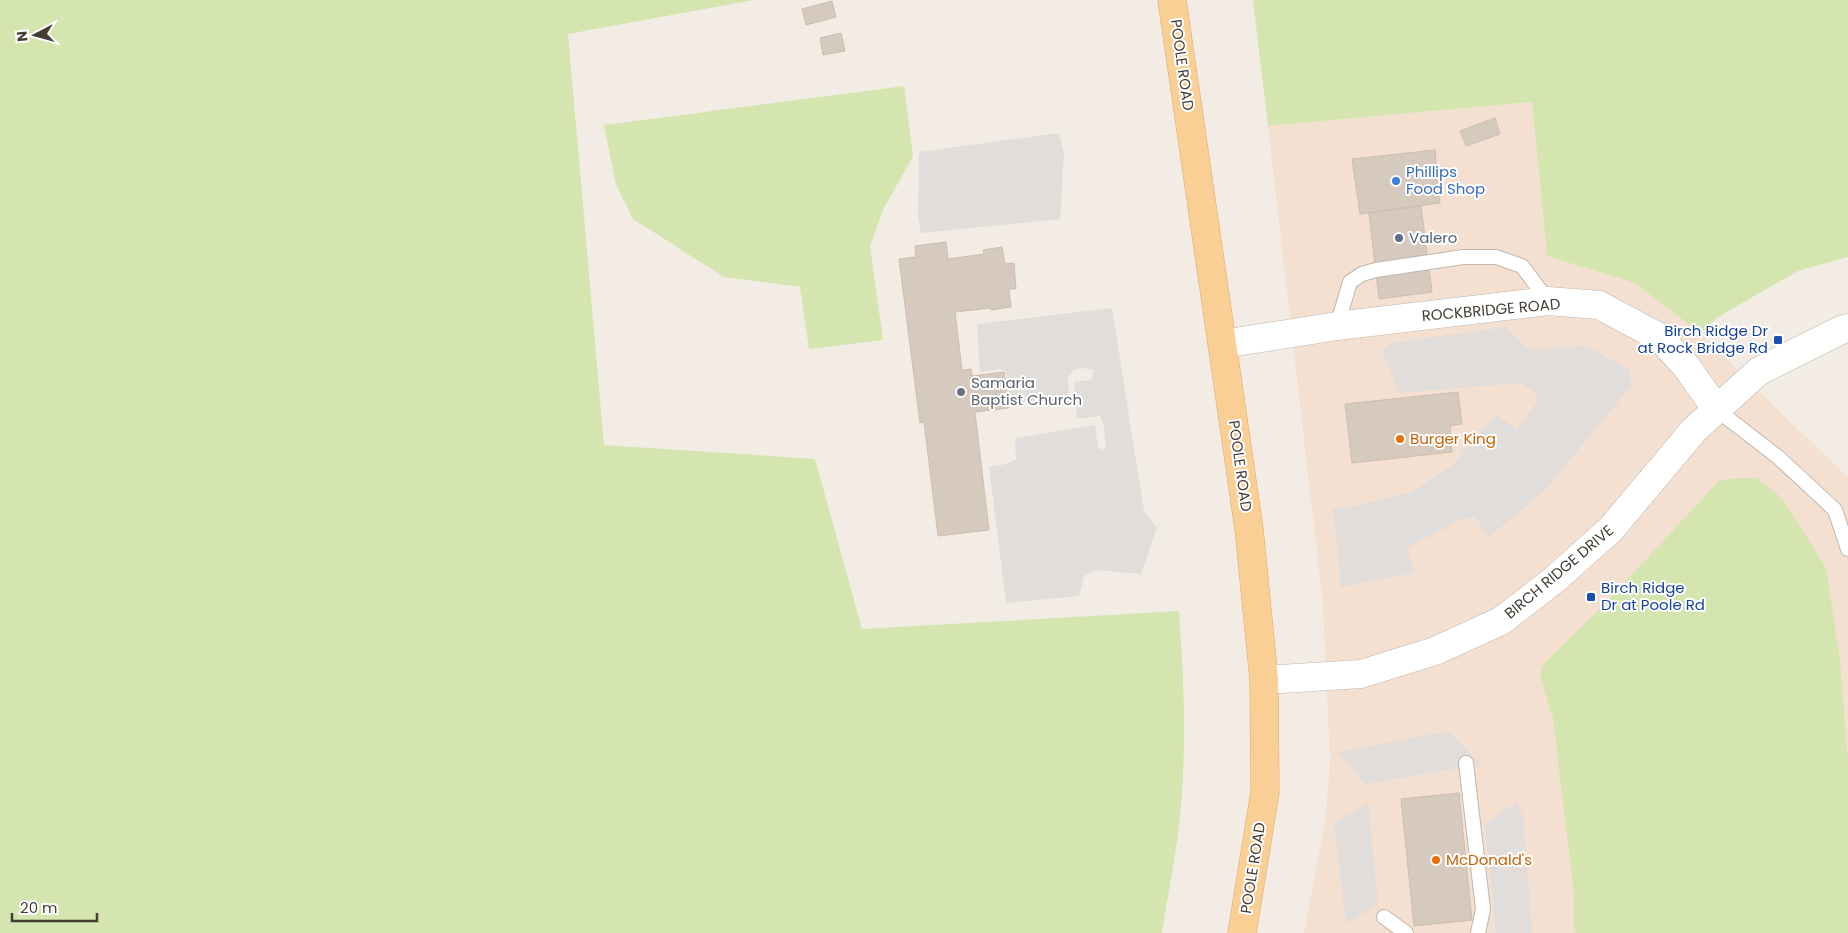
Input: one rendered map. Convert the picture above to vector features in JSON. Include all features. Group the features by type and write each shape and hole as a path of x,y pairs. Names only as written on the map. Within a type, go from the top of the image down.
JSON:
{"main road":[{"name":"POOLE ROAD","path":"1172,0 1254,567 1264,680 1265,792 1242,933"}],"street":[{"name":"ROCKBRIDGE ROAD","path":"1223,344 1337,326 1548,301 1598,304 1660,337 1686,366 1717,410"},
{"name":"BIRCH RIDGE DRIVE","path":"1264,680 1361,674 1435,651 1501,620 1554,580 1611,529 1694,430 1759,371 1848,328"}],"lane":[{"path":"1337,326 1350,282 1362,274 1376,270 1464,257 1496,257 1522,266 1548,301"},
{"path":"1717,410 1778,457 1835,510 1848,549"},
{"path":"1466,763 1483,909 1478,933"},
{"path":"1393,933 1384,918 1406,933"}],"shaded area":[{"path":"1532,102 1547,256 1635,283 1669,308 1700,333 1848,478 1848,933 1304,933 1325,823 1330,763 1323,605 1268,126"},
{"path":"1059,133 1064,153 1060,219 921,233 918,216 919,152"},
{"path":"1112,308 1144,511 1157,528 1141,574 1096,570 1084,576 1079,596 1006,603 989,467 1006,464 1016,459 1015,438 1095,425 1098,447 1101,450 1106,447 1104,426 1100,416 1077,419 1074,382 1091,380 1094,370 1084,368 1074,370 1068,376 1069,395 1010,404 1006,371 1001,369 980,372 977,324"},
{"path":"1507,327 1527,349 1587,346 1629,370 1632,385 1545,490 1489,537 1475,517 1465,518 1407,548 1414,573 1341,587 1333,508 1352,507 1411,492 1452,466 1496,414 1517,429 1537,402 1534,391 1520,383 1399,393 1382,351 1392,343"},
{"path":"1449,731 1481,764 1365,784 1338,752"},
{"path":"1368,803 1378,904 1346,924 1334,824"},
{"path":"1517,803 1523,816 1532,933 1496,933 1485,823"}],"green space":[{"path":"0,0 754,0 568,34 604,445 815,459 862,629 1179,611 1184,714 1184,765 1180,816 1162,933 0,933"},
{"path":"1253,0 1848,0 1848,257 1798,271 1718,317 1700,333 1635,283 1547,256 1532,102 1268,126"},
{"path":"904,86 913,156 883,210 870,246 883,340 809,349 800,287 724,277 633,219 616,185 604,125"},
{"path":"1757,478 1782,498 1826,568 1840,659 1848,762 1848,933 1576,933 1574,928 1574,894 1553,718 1540,676 1544,663 1596,613 1719,481"}],"building":[{"path":"832,1 836,17 806,25 802,9"},
{"path":"841,33 845,51 823,55 820,38"},
{"path":"1495,118 1500,134 1466,146 1460,131"},
{"name":"Phillips Food Shop","path":"1435,150 1440,203 1360,214 1352,159"},
{"name":"Valero","path":"1421,206 1432,292 1379,299 1369,213"},
{"name":"Samaria Baptist Church","path":"946,242 948,259 984,254 983,250 1002,247 1005,264 1014,263 1016,289 1009,289 1011,307 955,312 962,370 971,369 972,376 1004,372 1009,408 975,412 989,530 938,536 924,422 920,423 899,259 916,257 915,246"},
{"name":"Burger King","path":"1458,392 1462,424 1450,426 1452,452 1352,463 1345,404"},
{"name":"McDonald's","path":"1459,793 1472,920 1414,926 1401,799"}],"place":[{"name":"Phillips Food Shop","path":"1396,181"},
{"name":"Valero","path":"1399,238"},
{"name":"Birch Ridge Dr at Rock Bridge Rd","path":"1778,340"},
{"name":"Samaria Baptist Church","path":"961,392"},
{"name":"Burger King","path":"1400,439"},
{"name":"Birch Ridge Dr at Poole Rd","path":"1591,597"},
{"name":"McDonald's","path":"1436,860"}]}
